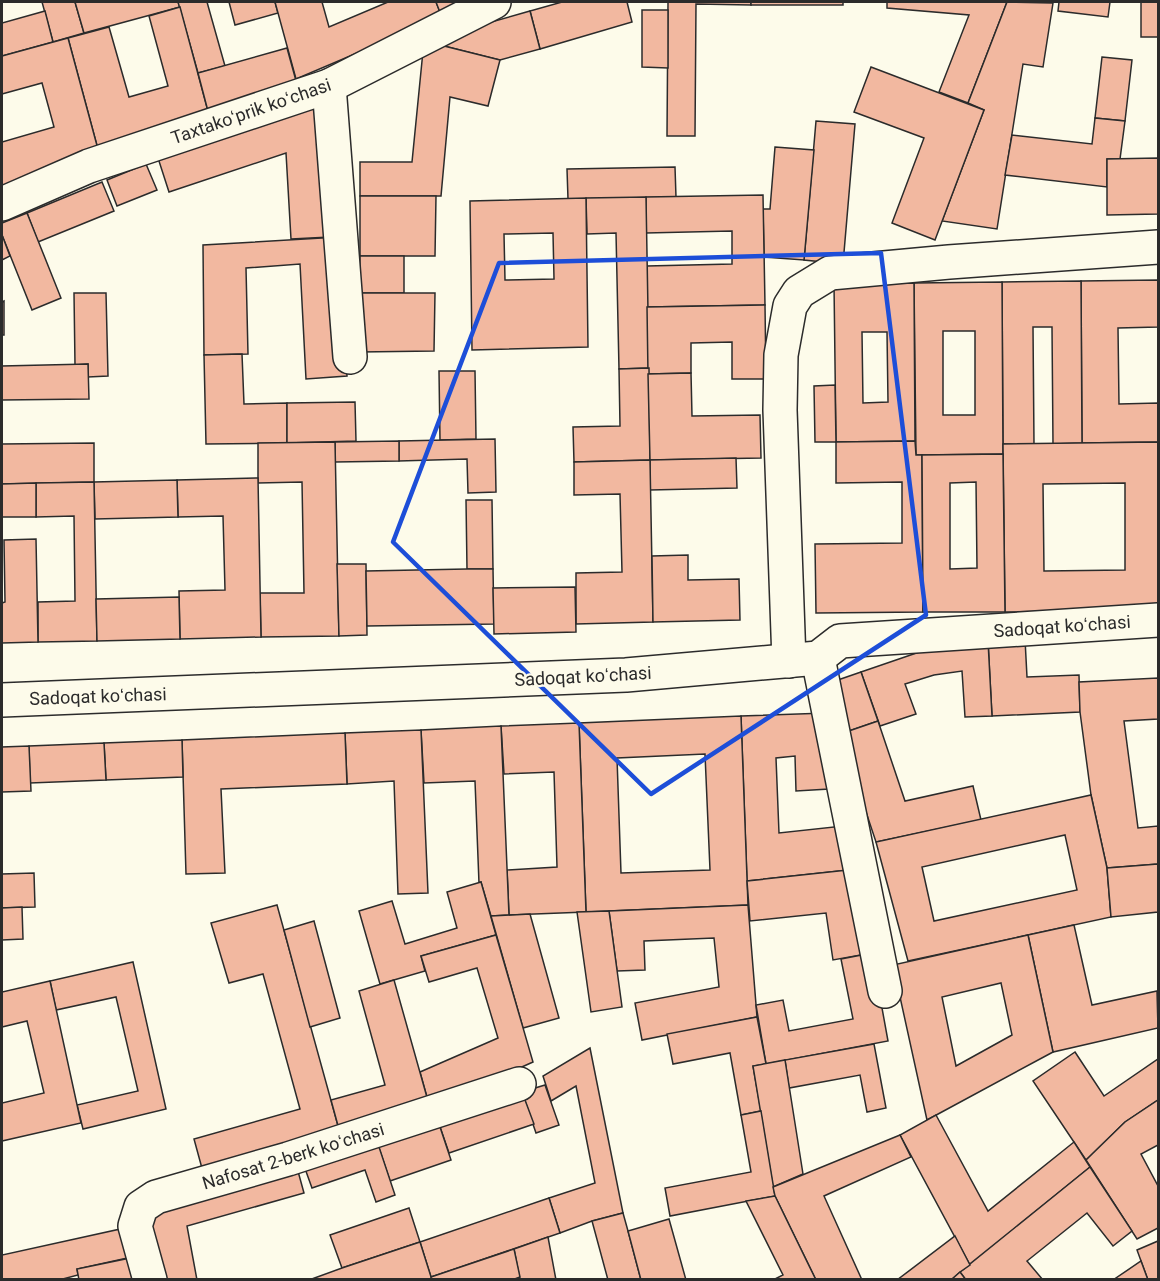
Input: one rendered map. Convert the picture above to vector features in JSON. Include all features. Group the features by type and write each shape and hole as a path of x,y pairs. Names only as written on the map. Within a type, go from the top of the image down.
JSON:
{"street":[{"name":"Taxtakoʻprik koʻchasi","path":"2,204 89,165 329,86 494,2"},
{"path":"329,86 350,357"},
{"path":"885,992 804,660 780,410 781,355 790,306 799,292 830,273 1158,247"},
{"name":"Sadoqat koʻchasi","path":"2,700 626,675 804,660 840,640 1158,620"},
{"name":"Nafosat 2-berk koʻchasi","path":"150,1280 135,1226 141,1207 156,1197 288,1159 519,1084"}],"highlighted area":[{"path":"881,253 926,615 651,794 393,542 499,263"}],"building":[{"path":"42,2 75,2 84,33 53,42"},
{"path":"75,2 178,2 180,7 84,33"},
{"path":"178,2 207,2 225,66 198,73"},
{"path":"229,2 275,2 278,13 235,25"},
{"path":"275,2 322,2 329,27 388,2 436,2 442,17 296,79"},
{"path":"436,2 473,2 441,15"},
{"path":"562,2 627,2 632,22 540,49 530,11"},
{"path":"668,2 751,2 751,5 696,4 695,136 667,136"},
{"path":"751,2 843,2 843,5 751,5"},
{"path":"887,2 1007,2 968,103 939,92 969,15 887,8"},
{"path":"1007,2 1053,3 1043,67 1023,64 997,229 942,221 984,110 968,103"},
{"path":"1059,2 1110,2 1108,17 1058,11"},
{"path":"1141,2 1158,2 1158,37 1141,37"},
{"path":"180,7 209,115 99,153 68,38 109,27 129,97 168,86 149,16"},
{"path":"642,10 668,10 668,68 642,67"},
{"path":"45,11 53,42 2,56 2,23"},
{"path":"530,11 540,49 500,60 424,41"},
{"path":"68,38 99,153 2,193 2,142 54,127 42,83 2,94 2,56"},
{"path":"424,41 500,60 488,106 450,97 441,196 360,196 360,162 412,162"},
{"path":"287,48 298,88 209,115 198,73"},
{"path":"1102,57 1132,60 1125,121 1095,118"},
{"path":"871,67 984,110 935,240 892,223 924,138 854,112"},
{"path":"322,103 330,237 291,239 286,153 169,192 158,158"},
{"path":"1095,118 1125,121 1120,159 1107,159 1107,187 1005,175 1012,135 1092,144"},
{"path":"816,121 855,124 843,264 804,260"},
{"path":"775,147 814,150 804,260 764,257 763,209 770,209"},
{"path":"1158,158 1158,214 1107,215 1107,159"},
{"path":"146,164 157,190 117,206 107,180"},
{"path":"675,167 676,197 568,199 567,169"},
{"path":"102,182 114,211 38,242 27,213"},
{"path":"763,195 765,305 647,307 647,266 732,264 732,231 646,233 646,197"},
{"path":"360,196 436,196 435,256 360,256"},
{"path":"646,197 649,368 619,369 616,233 587,234 586,198"},
{"path":"586,198 588,347 472,350 470,201","holes":["553,233 554,279 505,280 504,234"]},
{"path":"27,213 61,298 32,310 2,235 2,223"},
{"path":"2,235 10,256 2,260"},
{"path":"339,237 347,376 306,379 300,264 246,268 248,354 204,355 203,245"},
{"path":"360,256 404,256 404,293 359,293"},
{"path":"1158,280 1158,327 1118,328 1119,404 1158,403 1158,442 1082,443 1081,281"},
{"path":"1081,281 1082,443 1053,444 1052,327 1033,327 1034,444 1003,444 1002,282"},
{"path":"1002,282 1003,454 916,455 914,283","holes":["943,331 975,331 975,415 943,415"]},
{"path":"914,283 915,441 836,442 834,284","holes":["862,332 887,332 888,402 863,403"]},
{"path":"74,293 106,293 108,376 88,377 88,364 75,365"},
{"path":"359,293 435,293 434,351 359,352"},
{"path":"4,301 4,335 2,335 2,302"},
{"path":"765,305 766,379 732,379 732,342 691,343 691,373 648,374 647,307"},
{"path":"242,354 244,404 287,403 287,443 206,444 204,355"},
{"path":"88,364 89,399 2,400 2,366"},
{"path":"649,368 650,460 574,462 573,427 620,426 619,369"},
{"path":"439,371 475,371 476,439 440,440"},
{"path":"691,373 692,416 760,415 761,458 650,460 648,374"},
{"path":"835,385 836,442 815,442 814,386"},
{"path":"355,402 356,441 287,443 287,403"},
{"path":"495,439 496,492 468,493 467,459 399,461 399,441"},
{"path":"399,441 399,461 335,462 335,442"},
{"path":"915,441 916,455 922,455 923,612 816,613 815,544 902,543 902,482 836,483 836,442"},
{"path":"335,442 339,636 261,637 260,593 304,593 302,482 258,483 258,443"},
{"path":"1158,442 1158,610 1005,612 1003,444","holes":["1125,483 1125,570 1044,571 1043,484"]},
{"path":"94,443 94,482 2,484 2,444"},
{"path":"1003,454 1005,612 923,612 922,455","holes":["976,482 977,568 950,569 950,483"]},
{"path":"736,458 737,488 650,490 650,460"},
{"path":"650,460 653,622 576,624 576,573 622,572 620,494 574,495 574,462"},
{"path":"258,478 261,637 180,639 179,591 225,590 223,516 178,517 177,480"},
{"path":"177,480 178,517 95,519 94,482"},
{"path":"94,482 97,641 38,642 38,602 75,601 74,516 36,517 36,483"},
{"path":"36,483 36,517 2,517 2,484"},
{"path":"466,500 492,500 493,569 467,569"},
{"path":"36,539 38,642 2,643 2,603 5,602 4,540"},
{"path":"688,555 688,580 739,579 740,620 653,622 652,556"},
{"path":"337,564 366,564 367,635 339,636"},
{"path":"493,569 494,624 367,626 366,571"},
{"path":"575,587 576,632 494,634 493,588"},
{"path":"179,597 180,639 97,641 96,599"},
{"path":"1025,639 1027,677 1079,675 1080,712 992,716 988,641"},
{"path":"988,641 992,716 965,717 962,671 934,675 905,684 916,714 880,726 861,672 931,648"},
{"path":"861,672 878,721 849,731 832,682"},
{"path":"1158,678 1158,719 1124,721 1138,828 1158,826 1158,864 1107,868 1091,795 1080,712 1079,682"},
{"path":"826,713 829,789 796,791 795,756 776,758 779,833 843,826 848,870 747,881 741,716"},
{"path":"741,716 748,905 586,912 579,723","holes":["705,754 710,870 621,873 617,758"]},
{"path":"878,721 905,801 973,786 981,820 876,842 840,734"},
{"path":"579,723 586,912 509,915 507,870 557,867 554,772 504,774 501,726"},
{"path":"501,726 509,915 491,916 481,882 479,883 475,781 424,783 421,730"},
{"path":"421,730 428,893 398,894 394,781 347,784 345,733"},
{"path":"345,733 347,784 221,789 225,873 186,874 182,740"},
{"path":"182,740 183,777 106,780 104,743"},
{"path":"104,743 106,780 30,783 29,746"},
{"path":"29,746 31,791 2,792 2,747"},
{"path":"1091,795 1107,868 1111,917 908,961 876,842","holes":["1065,835 1077,890 934,921 922,867"]},
{"path":"1158,864 1158,912 1111,917 1107,868"},
{"path":"848,870 861,955 833,960 826,913 750,921 747,881"},
{"path":"34,873 35,907 2,908 2,874"},
{"path":"481,882 496,935 421,956 425,971 380,984 359,911 392,901 405,944 457,928 447,892"},
{"path":"277,905 340,1133 203,1172 194,1139 300,1109 263,974 229,983 211,923"},
{"path":"748,905 757,1017 642,1040 635,1003 719,987 714,938 644,941 645,970 617,971 609,911"},
{"path":"22,907 23,939 2,940 2,908"},
{"path":"609,911 622,1007 591,1012 577,912"},
{"path":"530,914 559,1018 523,1028 491,916"},
{"path":"314,921 340,1018 310,1027 284,930"},
{"path":"1074,925 1092,1005 1157,991 1158,1028 1053,1052 1028,935"},
{"path":"496,935 533,1062 430,1108 420,1072 498,1038 477,968 429,982 421,956"},
{"path":"1028,935 1053,1052 927,1120 893,965","holes":["1001,983 1012,1035 956,1066 942,997"]},
{"path":"872,953 888,1041 766,1064 756,1005 783,1000 789,1031 853,1019 841,959"},
{"path":"133,962 166,1109 83,1129 77,1105 138,1091 116,997 56,1010 50,981"},
{"path":"394,980 430,1108 340,1133 331,1100 385,1085 359,991"},
{"path":"50,981 81,1123 2,1141 2,1103 44,1093 27,1021 2,1027 2,992"},
{"path":"757,1017 766,1064 753,1066 761,1111 741,1115 730,1053 673,1064 667,1034"},
{"path":"874,1044 886,1108 867,1112 860,1075 789,1088 785,1060"},
{"path":"590,1048 623,1213 560,1233 549,1198 595,1183 576,1086 551,1101 543,1076"},
{"path":"1075,1052 1104,1096 1158,1059 1158,1100 1125,1122 1086,1160 1033,1081"},
{"path":"785,1060 803,1174 773,1187 753,1066"},
{"path":"545,1085 559,1125 536,1133 522,1092"},
{"path":"522,1092 534,1124 449,1153 438,1121"},
{"path":"1158,1100 1158,1145 1141,1154 1158,1186 1158,1228 1137,1239 1086,1160 1125,1122"},
{"path":"761,1111 775,1196 670,1216 665,1188 751,1172 741,1115"},
{"path":"936,1115 988,1211 1074,1142 1090,1167 970,1265 900,1135"},
{"path":"438,1121 451,1160 390,1181 377,1142"},
{"path":"900,1135 911,1157 824,1196 862,1280 816,1280 775,1196 773,1187"},
{"path":"376,1138 395,1195 376,1202 365,1170 312,1188 303,1163"},
{"path":"296,1164 304,1193 187,1226 197,1280 159,1280 146,1206"},
{"path":"1090,1167 1132,1231 1113,1246 1087,1213 1027,1261 1043,1280 966,1280 960,1272"},
{"path":"775,1196 816,1280 773,1280 783,1275 746,1201"},
{"path":"549,1198 560,1233 431,1277 420,1242"},
{"path":"409,1208 420,1242 342,1268 330,1235"},
{"path":"623,1213 641,1280 608,1280 592,1221"},
{"path":"669,1219 686,1280 641,1280 628,1231"},
{"path":"125,1228 132,1257 77,1269 78,1275 59,1280 2,1280 2,1255"},
{"path":"955,1236 970,1265 951,1280 897,1280"},
{"path":"548,1237 556,1280 520,1280 514,1249"},
{"path":"1158,1241 1158,1280 1148,1280 1137,1250"},
{"path":"420,1242 432,1280 309,1280 342,1268"},
{"path":"514,1249 520,1277 512,1280 432,1280 431,1277"},
{"path":"140,1256 145,1280 79,1280 77,1269"},
{"path":"1141,1261 1148,1280 1113,1280"},
{"path":"960,1272 966,1280 951,1280"}]}
